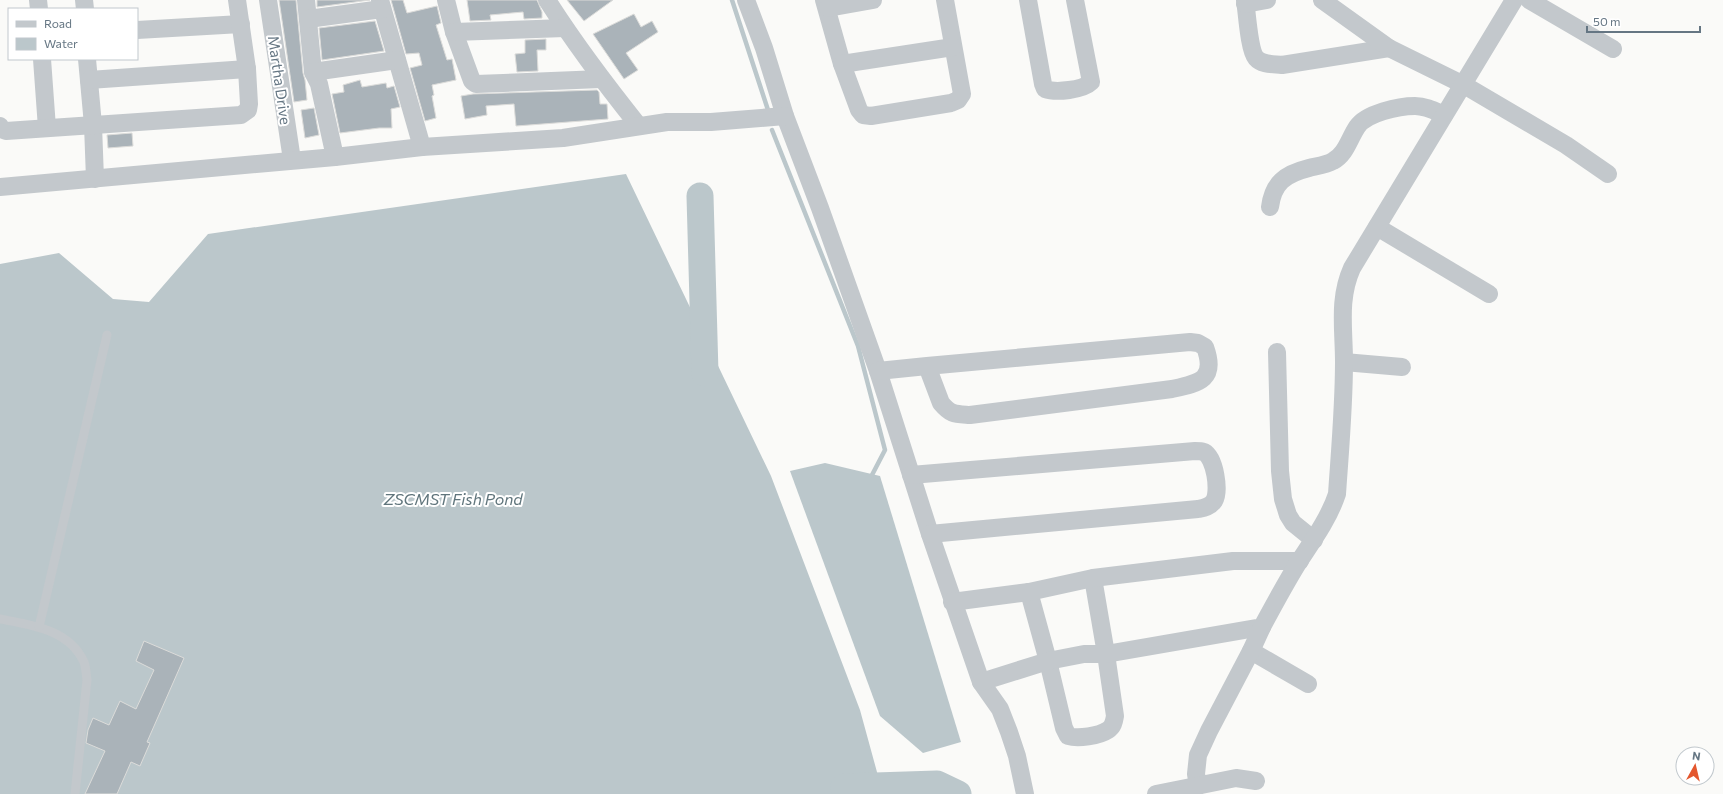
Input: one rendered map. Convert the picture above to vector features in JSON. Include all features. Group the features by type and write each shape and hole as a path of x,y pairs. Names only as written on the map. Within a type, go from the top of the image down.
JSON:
{"street":[{"path":"0,126 1,129 6,131 241,115 248,110 249,104 247,69 237,0"},
{"name":"Martha Drive","path":"268,0 292,160"},
{"path":"306,0 313,72 319,84 335,157"},
{"path":"446,0 454,32 472,81 476,84 601,79"},
{"path":"547,0 601,79 638,126"},
{"path":"746,0 764,48 785,116 820,208 878,371 952,602 981,682 1000,709 1009,732 1017,756 1025,794"},
{"path":"873,0 826,4 842,64 859,110 863,115 871,116 951,103 958,100 962,94 945,0"},
{"path":"1028,0 1043,84 1046,89 1053,92 1086,86 1090,82 1075,0"},
{"path":"1268,0 1245,2 1252,49 1256,58 1265,64 1282,64 1390,48"},
{"path":"1322,0 1390,48 1464,85 1566,146 1608,174"},
{"path":"1198,786 1196,774 1198,755 1209,731 1262,627 1300,561 1314,540 1338,494 1344,362 1343,301 1346,282 1352,268 1514,0"},
{"path":"1529,0 1613,49"},
{"path":"308,19 381,5 422,147"},
{"path":"138,30 241,24"},
{"path":"454,32 565,28"},
{"path":"842,64 953,47"},
{"path":"42,60 47,128"},
{"path":"87,60 93,125 95,179"},
{"path":"313,72 397,60"},
{"path":"89,80 247,69"},
{"path":"1270,207 1272,194 1276,185 1285,177 1305,169 1324,165 1341,155 1357,126 1365,118 1374,114 1415,106 1430,108 1444,115"},
{"path":"0,187 335,157 422,147 563,138 667,122 711,122 785,116"},
{"path":"1377,227 1489,294"},
{"path":"878,371 927,366 1190,342 1198,343 1205,347 1208,354 1207,374 1202,381 1194,384 1172,389 970,415 951,414 941,404 927,366"},
{"path":"1277,352 1280,471 1283,499 1288,515 1293,523 1314,540"},
{"path":"1344,362 1402,367"},
{"path":"911,476 1195,451 1203,452 1210,458 1215,475 1216,492 1214,501 1208,507 930,534"},
{"path":"952,602 1030,592 1092,578 1233,561 1300,561"},
{"path":"1030,592 1064,728 1068,736 1075,738 1089,736 1108,731 1113,725 1115,716 1106,654 1092,578"},
{"path":"981,682 1048,661 1084,654 1106,654 1262,627"},
{"path":"1251,651 1308,684"},
{"path":"1156,794 1198,786 1226,787 1244,778 1256,781"}],"lane":[{"path":"40,627 107,335"},
{"path":"0,619 40,627 62,636 74,645 84,662 88,680 75,794"}],"water":[{"name":"ZSCMST Fish Pond","path":"626,174 771,476 860,710 883,794 0,794 0,264 59,253 113,299 149,302 208,234"},
{"path":"825,463 880,476 961,742 923,753 880,716 790,471"}],"building":[{"path":"279,0 296,0 307,100 294,102"},
{"path":"317,0 370,0 317,7"},
{"path":"391,0 403,0 407,13 437,6 441,23 436,25 447,60 452,59 456,80 432,85 434,95 432,96 436,118 425,121 410,68 422,65 419,53 406,54"},
{"path":"467,0 537,0 542,12 542,18 524,19 523,12 490,15 491,20 470,21"},
{"path":"567,0 613,0 584,21"},
{"path":"634,14 641,27 652,21 658,32 626,53 638,70 624,79 593,34"},
{"path":"375,21 384,51 322,60 319,28"},
{"path":"546,39 546,50 537,50 538,71 517,72 515,54 525,53 525,40"},
{"path":"360,80 362,87 386,83 387,88 394,86 400,107 391,109 392,128 379,128 340,133 332,94 344,92 343,85"},
{"path":"597,90 599,92 600,104 607,104 608,119 516,126 514,104 486,106 487,115 465,119 461,96 473,94"},
{"path":"314,108 319,135 305,138 301,110"},
{"path":"132,133 133,146 108,148 107,135"},
{"path":"144,641 184,658 147,742 150,743 140,766 131,762 117,794 85,794 105,751 86,743 88,730 93,718 109,725 120,701 136,709 154,670 136,661"}],"waterway":[{"path":"732,0 768,110"},
{"path":"772,130 858,346 885,450 872,475"},
{"path":"700,196 705,373"},
{"path":"844,787 937,784 958,794"}]}
